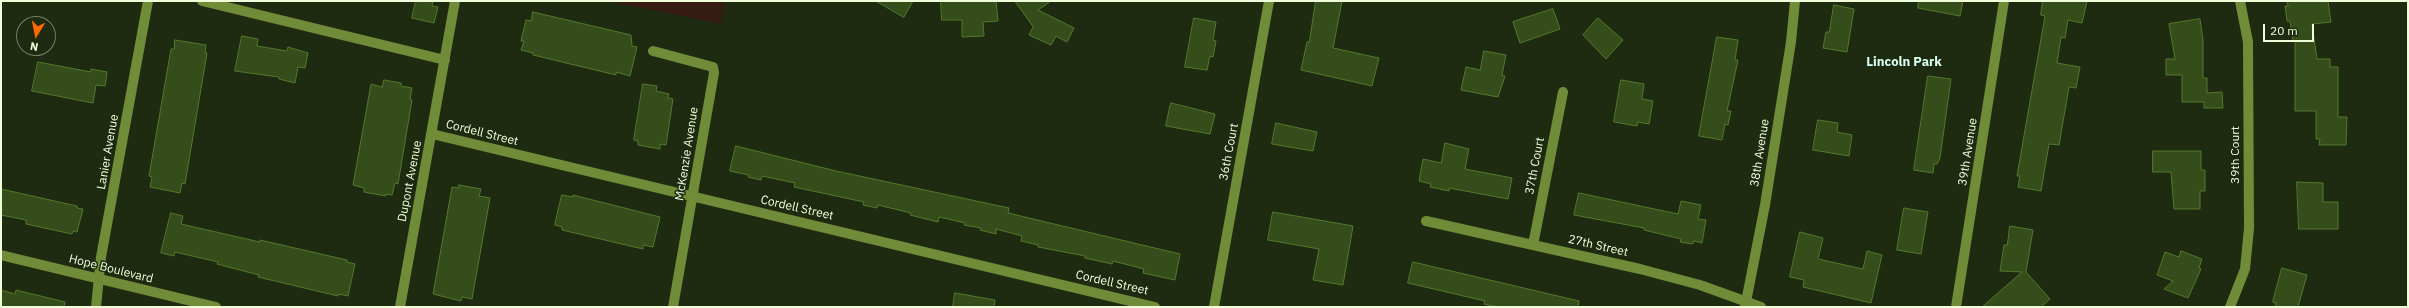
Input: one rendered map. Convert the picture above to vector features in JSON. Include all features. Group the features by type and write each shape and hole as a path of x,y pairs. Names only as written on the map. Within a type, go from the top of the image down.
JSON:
{"street":[{"name":"Lanier Avenue","path":"96,307 98,279 148,1"},
{"path":"202,1 445,60"},
{"name":"Dupont Avenue","path":"400,307 455,1"},
{"name":"36th Court","path":"1214,307 1269,1"},
{"name":"38th Avenue","path":"1746,304 1766,197 1791,42 1795,1"},
{"name":"39th Avenue","path":"1956,307 2004,1"},
{"name":"39th Court","path":"2230,307 2245,269 2249,241 2248,42 2240,1"},
{"name":"McKenzie Avenue","path":"653,51 713,67 693,197 673,307"},
{"name":"37th Court","path":"1533,245 1563,92"},
{"name":"Cordell Street","path":"432,134 1155,307"},
{"name":"27th Street","path":"1426,221 1640,269 1700,285 1746,304 1761,307"},
{"name":"Hope Boulevard","path":"1,255 216,307"}],"shaded area":[{"path":"608,1 725,1 721,24"}],"building":[{"path":"416,1 433,1 432,6 438,7 434,23 412,18"},
{"path":"876,1 913,1 904,17"},
{"path":"941,1 996,1 998,21 983,22 984,36 962,37 962,20 942,20"},
{"path":"1015,1 1051,1 1038,10 1074,28 1067,42 1056,36 1051,45 1029,35 1033,27"},
{"path":"1316,1 1342,1 1333,48 1379,58 1372,86 1301,70 1307,42 1309,42"},
{"path":"1919,1 1963,1 1960,16 1918,8"},
{"path":"2043,1 2087,1 2082,23 2068,20 2065,38 2061,37 2057,63 2080,67 2076,88 2069,87 2059,145 2049,144 2041,191 2018,187 2020,176 2017,176 2045,16 2041,15"},
{"path":"2287,1 2328,1 2331,22 2312,24 2317,59 2330,59 2330,67 2338,67 2338,117 2347,117 2346,145 2319,145 2320,139 2316,139 2316,111 2295,111 2295,41 2293,41 2290,21 2287,21 2285,6 2288,6"},
{"path":"1834,5 1854,9 1847,52 1823,48 1826,32 1829,32"},
{"path":"1553,9 1560,29 1520,43 1513,22"},
{"path":"533,12 631,35 632,46 637,47 630,76 616,72 616,75 533,55 533,53 521,50 524,41 521,41 526,20 531,21"},
{"path":"1194,18 1216,22 1213,40 1216,41 1213,57 1210,56 1207,70 1185,67"},
{"path":"1598,18 1623,40 1606,59 1583,35"},
{"path":"2200,19 2203,40 2203,78 2207,78 2207,93 2222,92 2223,108 2204,108 2204,102 2182,102 2182,75 2166,75 2166,59 2175,59 2169,24"},
{"path":"242,36 258,39 257,46 287,51 288,47 308,53 305,68 298,67 295,83 279,79 279,77 235,71"},
{"path":"1717,37 1738,40 1735,60 1738,60 1727,111 1731,111 1728,125 1725,124 1722,140 1699,136"},
{"path":"175,40 206,45 205,53 207,53 185,184 182,183 180,193 150,187 152,177 149,176 171,49 174,49"},
{"path":"1484,51 1506,55 1502,75 1505,76 1498,97 1461,90 1466,67 1480,70"},
{"path":"38,62 91,72 91,69 107,72 105,86 96,85 93,103 32,91"},
{"path":"1928,76 1951,79 1940,158 1937,164 1934,164 1933,173 1914,170"},
{"path":"384,80 401,83 401,86 412,88 410,99 412,100 398,184 395,183 392,195 386,194 386,196 364,192 364,188 353,185 371,84 382,87"},
{"path":"1621,80 1644,84 1642,99 1653,101 1649,124 1638,122 1637,126 1614,122"},
{"path":"643,84 657,86 656,91 669,94 668,98 673,99 666,145 660,144 660,149 638,145 638,141 634,140"},
{"path":"1171,103 1215,114 1210,134 1166,126"},
{"path":"1818,120 1838,123 1837,132 1852,135 1849,156 1813,150"},
{"path":"1276,123 1317,132 1313,151 1272,144"},
{"path":"1445,143 1469,149 1465,169 1512,178 1508,199 1449,188 1449,191 1430,187 1431,184 1419,181 1423,159 1441,163"},
{"path":"736,146 836,171 1009,208 1008,213 1180,254 1175,280 1143,273 1144,269 1113,261 1112,264 1085,258 1085,256 1038,247 1038,245 1021,241 1022,236 996,229 996,234 980,230 981,228 964,225 965,223 939,217 938,222 910,215 911,213 878,205 877,208 863,205 864,202 794,187 795,183 762,176 761,180 748,177 749,175 730,171"},
{"path":"2153,151 2201,151 2201,170 2205,170 2205,191 2200,191 2200,209 2174,209 2171,172 2153,172"},
{"path":"2297,182 2323,183 2323,202 2338,202 2338,229 2299,229"},
{"path":"459,185 481,189 479,196 490,198 472,299 462,297 461,301 433,294 452,187 459,188"},
{"path":"1,189 77,206 77,208 83,209 77,232 73,231 72,234 26,224 26,220 1,215"},
{"path":"1579,193 1678,214 1681,201 1701,205 1698,219 1706,220 1702,243 1694,241 1693,244 1680,242 1681,239 1644,230 1644,228 1574,215"},
{"path":"562,195 573,197 573,195 660,217 653,247 643,245 643,249 562,230 562,227 555,225"},
{"path":"1904,208 1928,212 1921,254 1897,250"},
{"path":"1273,212 1353,226 1343,285 1313,280 1319,249 1268,240"},
{"path":"171,213 183,216 181,224 347,260 347,262 355,264 348,296 338,294 338,296 258,277 259,275 217,264 218,262 175,252 174,256 161,253"},
{"path":"2010,226 2033,230 2026,272 2050,299 2041,307 1982,307 2022,272 2000,271 2004,245 2007,245"},
{"path":"1800,232 1823,238 1818,259 1863,269 1867,251 1882,255 1871,303 1803,287 1804,280 1790,277"},
{"path":"2181,251 2202,259 2199,268 2201,269 2188,298 2164,289 2173,281 2157,275 2165,252 2179,257"},
{"path":"1413,262 1579,301 1578,307 1497,307 1484,304 1485,301 1408,283"},
{"path":"2282,268 2307,275 2298,307 2275,307 2276,303 2273,302"},
{"path":"1,290 15,294 16,290 65,302 64,307 1,307"},
{"path":"955,293 995,300 994,307 953,307"}],"district":[{"name":"Lincoln Park","path":"1904,62"}]}
